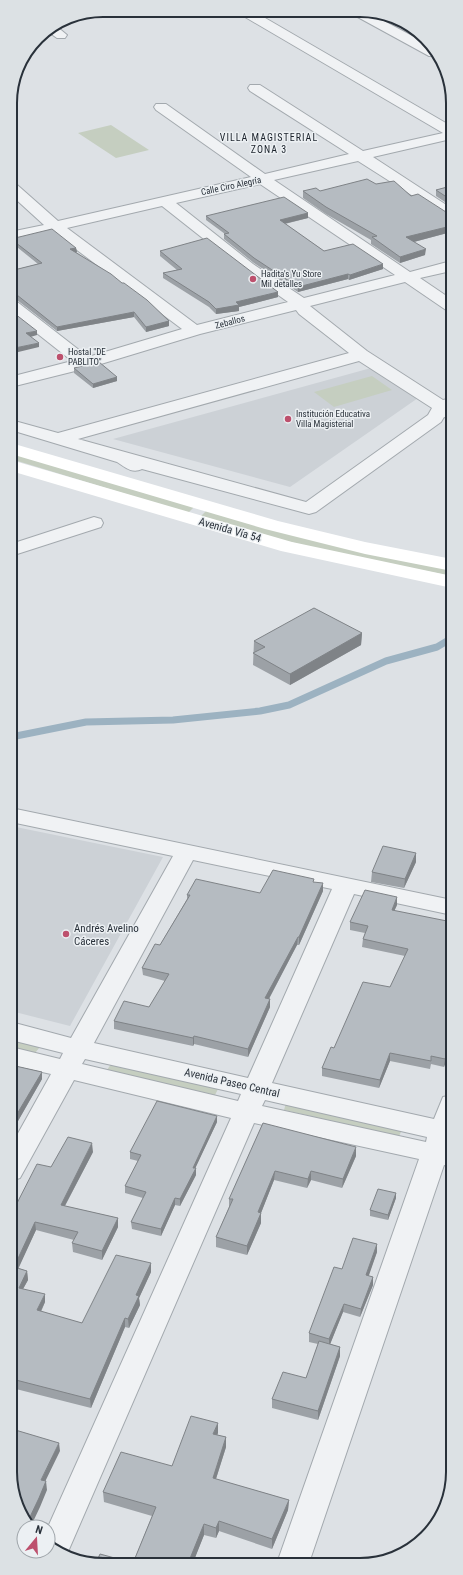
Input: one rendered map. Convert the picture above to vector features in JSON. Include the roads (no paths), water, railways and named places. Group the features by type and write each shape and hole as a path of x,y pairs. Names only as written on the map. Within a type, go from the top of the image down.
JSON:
{"main road":[{"name":"Avenida Vía 54","path":"17,450 131,485 272,525 365,548 446,565"},
{"name":"Avenida Vía 54","path":"17,467 288,547 446,581"}],"street":[{"path":"254,17 403,102 446,129"},
{"path":"368,17 426,49"},
{"path":"255,88 446,211"},
{"path":"161,107 263,179 446,303"},
{"name":"Calle Ciro Alegría","path":"17,235 446,137"},
{"path":"17,192 56,227 194,331"},
{"path":"164,201 248,267 300,304 305,312 367,359 446,407"},
{"name":"Zeballos","path":"17,380 85,363 194,331 446,267"},
{"path":"17,310 85,363"},
{"path":"67,441 367,359"},
{"path":"17,427 123,458 309,508 446,410"},
{"path":"123,458 140,470 131,485"},
{"path":"17,548 94,523"},
{"path":"17,816 446,906"},
{"path":"17,1160 186,852"},
{"path":"56,1544 346,885"},
{"path":"17,1034 72,1059"},
{"path":"17,1056 72,1059 446,1143 295,1558"}],"waterway":[{"path":"17,736 86,722 173,720 260,711 289,705 386,661 437,647 446,642"}],"place":[{"name":"Hadita's Yu Store Mil detalles","path":"253,279"},
{"name":"Hostal \"DE PABLITO\"","path":"60,357"},
{"name":"Institución Educativa Villa Magisterial","path":"288,419"},
{"name":"Andrés Avelino Cáceres","path":"66,934"}],"district":[{"name":"VILLA MAGISTERIAL ZONA 3","path":"269,142"}]}
